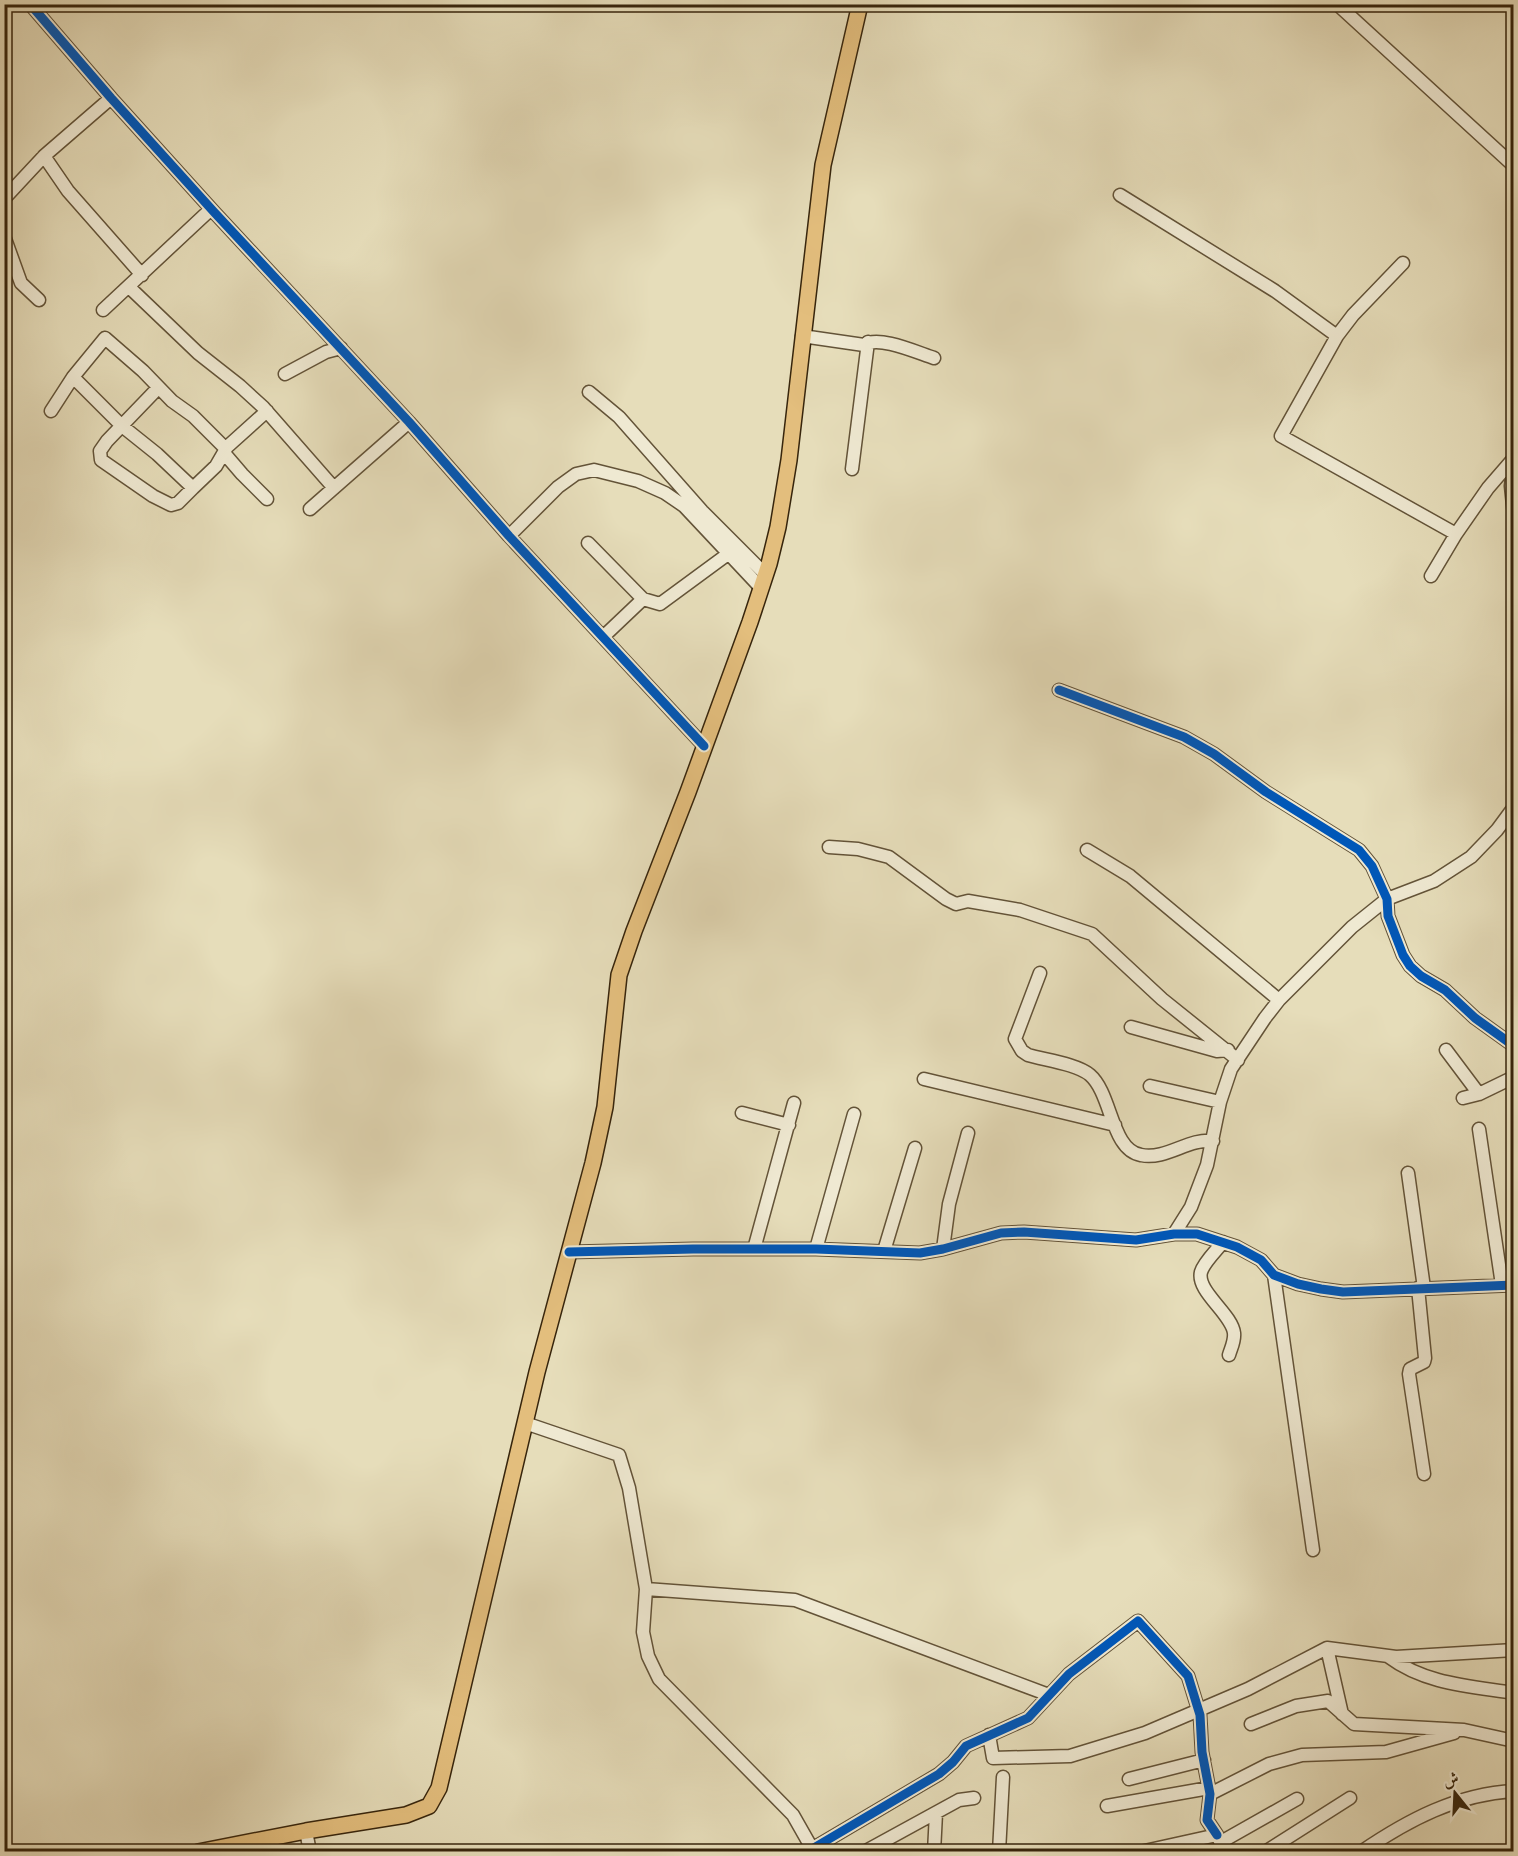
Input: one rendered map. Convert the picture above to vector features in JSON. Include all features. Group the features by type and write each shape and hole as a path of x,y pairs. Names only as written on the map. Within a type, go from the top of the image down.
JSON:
{"main road":[{"path":"198,1851 406,1815 429,1806 439,1788 537,1372 593,1163 605,1107 619,975 764,582 778,527 789,460 823,165 860,4"}],"street":[{"path":"30,4 211,209 409,422 509,537 704,746"},
{"path":"1336,4 1514,166"},
{"path":"6,192 111,98"},
{"path":"44,156 68,191 142,275"},
{"path":"1120,195 1275,291 1337,336"},
{"path":"104,310 211,209"},
{"path":"4,236 21,283 39,300"},
{"path":"1403,263 1353,315 1337,336 1281,436 1456,534"},
{"path":"129,287 198,353 267,411 334,488"},
{"path":"802,336 864,345 879,340 934,358"},
{"path":"51,411 73,377 105,338 143,371 172,401 193,416 225,451 242,474 267,499"},
{"path":"852,469 868,342"},
{"path":"285,374 326,352 341,348"},
{"path":"73,377 122,426 193,488"},
{"path":"158,388 101,448 100,456 104,462 171,505 178,503 216,466 225,451 267,411"},
{"path":"589,392 619,417 702,511 734,552"},
{"path":"310,510 409,422"},
{"path":"1431,576 1456,534 1499,473 1514,459"},
{"path":"1514,459 1511,486 1514,515"},
{"path":"509,537 558,487 576,474 594,470 638,481 665,493 684,506 764,582"},
{"path":"588,543 643,599 660,604 734,552"},
{"path":"603,637 643,599"},
{"path":"1059,690 1184,737 1214,754 1266,792 1359,850 1372,866 1387,899 1389,916 1403,955 1410,966 1445,990 1475,1018 1514,1046"},
{"path":"1174,1234 1191,1207 1207,1165 1220,1102 1231,1069 1265,1018 1352,927 1387,899 1434,881 1471,857 1497,830 1514,807"},
{"path":"829,847 858,849 889,856 956,904 968,901 1020,910 1092,934 1161,999 1238,1060"},
{"path":"1088,850 1130,876 1280,1000"},
{"path":"1040,973 1015,1039 1022,1051 1028,1055 1075,1067 1090,1076 1128,1150 1139,1155 1162,1154 1201,1140 1213,1141"},
{"path":"1131,1027 1217,1051 1228,1050"},
{"path":"1446,1050 1479,1094"},
{"path":"1463,1098 1479,1094 1514,1077"},
{"path":"924,1079 1115,1125"},
{"path":"1150,1086 1220,1102"},
{"path":"754,1249 794,1103"},
{"path":"742,1113 789,1125"},
{"path":"816,1249 854,1113"},
{"path":"1274,1275 1298,1284 1332,1291 1508,1285 1479,1129"},
{"path":"943,1249 949,1204 968,1133"},
{"path":"884,1251 915,1148"},
{"path":"1408,1173 1421,1288 1425,1358 1424,1362 1410,1369 1409,1374 1424,1474"},
{"path":"569,1252 638,1249 816,1249 920,1253 1001,1233 1024,1232 1136,1240 1174,1234 1197,1234 1223,1242 1262,1260 1274,1275 1313,1550"},
{"path":"1223,1242 1201,1271 1201,1279 1205,1289 1234,1330 1234,1340 1229,1355"},
{"path":"525,1423 619,1455 629,1488 646,1589 643,1632 648,1656 659,1679 794,1815 813,1850 939,1774 966,1746 1028,1718 1069,1674 1138,1621 1188,1676 1198,1711 1210,1791 1207,1820 1221,1843"},
{"path":"646,1589 795,1600 1049,1695"},
{"path":"989,1736 993,1758 1070,1756 1145,1733 1198,1711 1248,1689 1327,1648 1388,1656 1514,1650"},
{"path":"1327,1648 1342,1714"},
{"path":"1388,1656 1414,1672 1431,1679 1473,1688 1514,1693"},
{"path":"1251,1724 1296,1706 1328,1701 1354,1724 1464,1730 1512,1740"},
{"path":"1107,1806 1210,1791 1269,1764 1302,1755 1386,1752 1464,1730"},
{"path":"1129,1779 1204,1760"},
{"path":"999,1851 1003,1777"},
{"path":"1361,1851 1424,1814 1487,1792 1514,1791"},
{"path":"864,1851 959,1800 974,1798"},
{"path":"1265,1851 1350,1798"},
{"path":"1140,1851 1221,1843 1297,1800"},
{"path":"934,1851 936,1813"},
{"path":"306,1831 310,1851"}],"cycle path":[{"path":"30,4 214,212 704,746"},
{"path":"1059,690 1184,737 1214,754 1266,792 1359,850 1372,866 1387,899 1388,916 1403,955 1410,966 1421,976 1445,990 1475,1018 1514,1046"},
{"path":"569,1252 816,1249 920,1253 1001,1233 1024,1232 1136,1240 1174,1234 1197,1234 1237,1247 1261,1260 1274,1275 1321,1289 1343,1292 1514,1285"},
{"path":"812,1849 939,1774 966,1746 1028,1718 1069,1674 1138,1621 1188,1676 1200,1715 1202,1752 1210,1794 1207,1820 1217,1835"}]}
